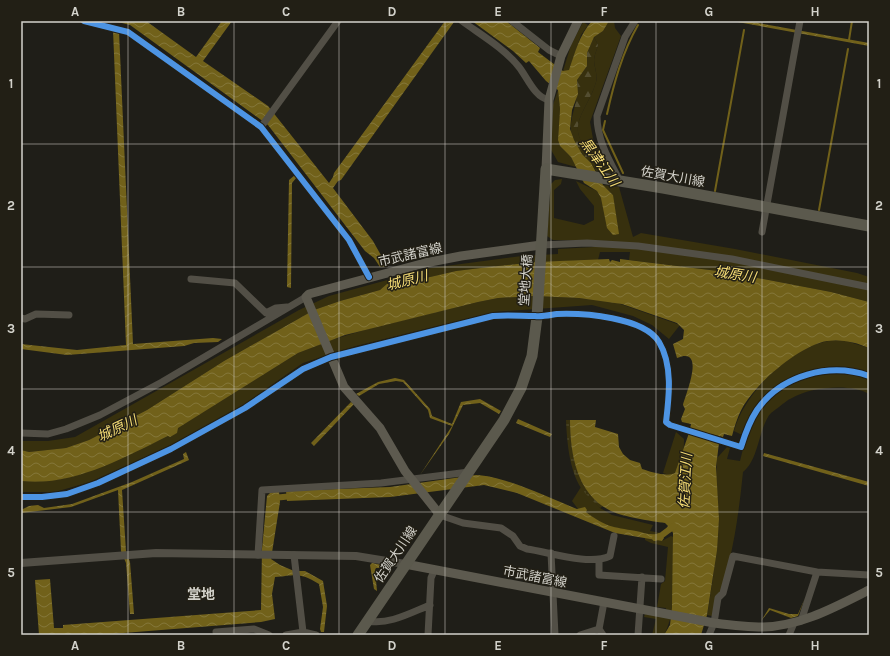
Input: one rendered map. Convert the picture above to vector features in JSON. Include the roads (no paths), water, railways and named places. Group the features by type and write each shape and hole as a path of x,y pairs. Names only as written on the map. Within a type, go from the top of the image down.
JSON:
{"main road":[{"path":"541,245 550,97 560,60 578,21"},
{"name":"佐賀大川線","path":"546,169 617,180 869,226"},
{"name":"市武諸富線","path":"306,299 309,294 369,277 461,256 541,245"},
{"name":"堂地大橋","path":"537,317 541,245"},
{"path":"306,299 344,387 380,428 405,471 440,515"},
{"path":"469,473 504,420 521,388 532,356 537,317"},
{"name":"佐賀大川線","path":"358,635 405,564 469,473"},
{"name":"市武諸富線","path":"405,564 714,623"},
{"path":"714,623 765,627 797,622 823,613 869,590"}],"street":[{"path":"84,21 128,32 262,126 349,240 369,277"},
{"path":"262,126 338,21"},
{"path":"462,21 509,55 528,82 544,99 550,97"},
{"path":"512,21 560,60"},
{"path":"617,180 601,143 597,129 598,116 625,37 635,21"},
{"path":"762,232 800,21"},
{"path":"541,245 587,243 638,246 732,259 869,287"},
{"path":"191,280 234,283 266,313 276,308 291,306"},
{"path":"21,433 48,434 66,429 100,415 162,382 291,306 306,299"},
{"path":"21,318 25,319 36,314 69,315"},
{"path":"21,497 42,497 67,494 98,483 171,449 245,408 302,369 331,357 493,316 517,315 537,317 558,314 617,320 628,322 651,333 658,340 664,351 667,364 669,392 666,422 688,431 741,447"},
{"path":"260,555 262,490 381,483 469,473"},
{"path":"440,515 463,523 501,528 513,536 520,546 550,553 599,560 610,556 614,536"},
{"path":"21,563 156,553 356,556 405,564"},
{"path":"550,553 555,635"},
{"path":"294,555 303,632"},
{"path":"709,635 714,623 718,598 723,593 733,556 817,572 869,575"},
{"path":"599,560 599,575 661,579"},
{"path":"428,635 431,578 434,570"},
{"path":"789,635 797,622 817,572"},
{"path":"638,635 642,578"},
{"path":"580,635 601,632 604,602"},
{"path":"368,621 378,623 430,605"},
{"path":"216,632 254,628 268,635"},
{"path":"286,635 303,632 316,635"}],"water":[{"path":"114,21 146,21 196,57 222,21 232,21 203,61 268,106 329,183 334,173 445,21 454,22 341,180 338,181 333,188 373,241 387,266 380,267 374,258 365,251 268,125 130,25"},
{"path":"472,21 506,21 540,48 538,52 563,71 569,70 581,38 592,21 609,21 603,31 594,37 587,53 587,66 577,80 578,94 572,110 570,129 582,154 591,163 603,185 613,195 619,234 613,235 607,228 601,198 597,191 584,183 571,157 560,146 558,140 560,109 558,90 546,81 529,61 526,63 513,51"},
{"path":"732,21 747,21 869,43 869,46"},
{"path":"113,30 119,31 133,344 213,338 222,339 218,342 194,343 184,346 67,355 21,349 21,344 77,350 126,345"},
{"path":"295,175 297,177 292,183 291,288 287,287 289,180"},
{"name":"城原川","path":"609,259 610,262 612,260 620,262 620,259 726,272 831,292 869,302 869,348 859,344 832,340 816,344 792,357 759,386 744,405 732,436 724,434 723,437 690,429 691,424 682,422 681,419 685,409 683,405 690,383 693,365 691,359 686,356 677,358 673,344 683,339 684,330 677,323 622,304 579,298 534,296 498,298 345,335 298,353 178,428 177,433 170,437 168,436 97,469 78,475 59,480 40,482 21,481 21,450 29,452 66,448 89,440 147,410 224,361 314,310 380,290 387,284 400,284 456,271 535,262"},
{"path":"395,378 404,380 430,409 432,416 452,424 461,402 480,399 501,411 499,414 480,403 463,405 449,434 420,475 452,426 430,418 428,410 403,382 396,381 379,384 359,396 356,394 378,382"},
{"path":"351,402 354,404 314,446 311,443"},
{"path":"518,419 552,434 550,437 516,423"},
{"name":"佐賀江川","path":"570,420 596,420 595,427 618,434 619,447 623,454 630,460 640,463 642,469 658,474 675,473 689,433 719,443 716,467 719,519 717,550 707,615 701,635 664,635 670,625 672,608 673,533 672,531 669,533 666,529 668,526 665,523 630,517 611,511 599,504 590,495 583,484 574,460 570,433"},
{"path":"186,452 189,460 122,490 126,551 130,562 134,614 130,614 126,563 121,551 118,490 71,507 21,513 21,510 29,506 38,505 44,508 72,504 132,482 184,459 183,454"},
{"path":"764,453 869,482 869,486 763,456"},
{"path":"476,475 488,476 513,483 577,509 585,507 587,510 586,512 599,521 610,526 648,534 661,533 664,538 662,541 615,533 517,493 484,485 390,497 287,501 286,491 390,487"},
{"path":"279,491 280,502 271,559 294,571 305,571 323,581 327,606 324,632 321,632 320,629 323,607 319,584 302,576 293,575 275,577 272,594 275,619 261,622 98,635 39,635 35,580 50,579 54,628 63,628 63,625 261,610 262,549 267,496 271,492"},
{"path":"372,563 382,565 384,568 376,568 375,570 377,591 374,589 370,565"},
{"path":"805,598 798,616 791,618 770,610 761,621 769,608 789,614 798,614"}],"waterway":[{"path":"849,40 852,21"},
{"path":"607,114 619,68 627,46 638,25"},
{"path":"715,191 744,30"},
{"path":"819,210 848,49"},
{"name":"黒津江川","path":"605,121 603,130 623,173"},
{"path":"273,498 293,496"},
{"path":"655,538 662,535 674,526"}],"district":[{"name":"堂地","path":"201,594"}]}
